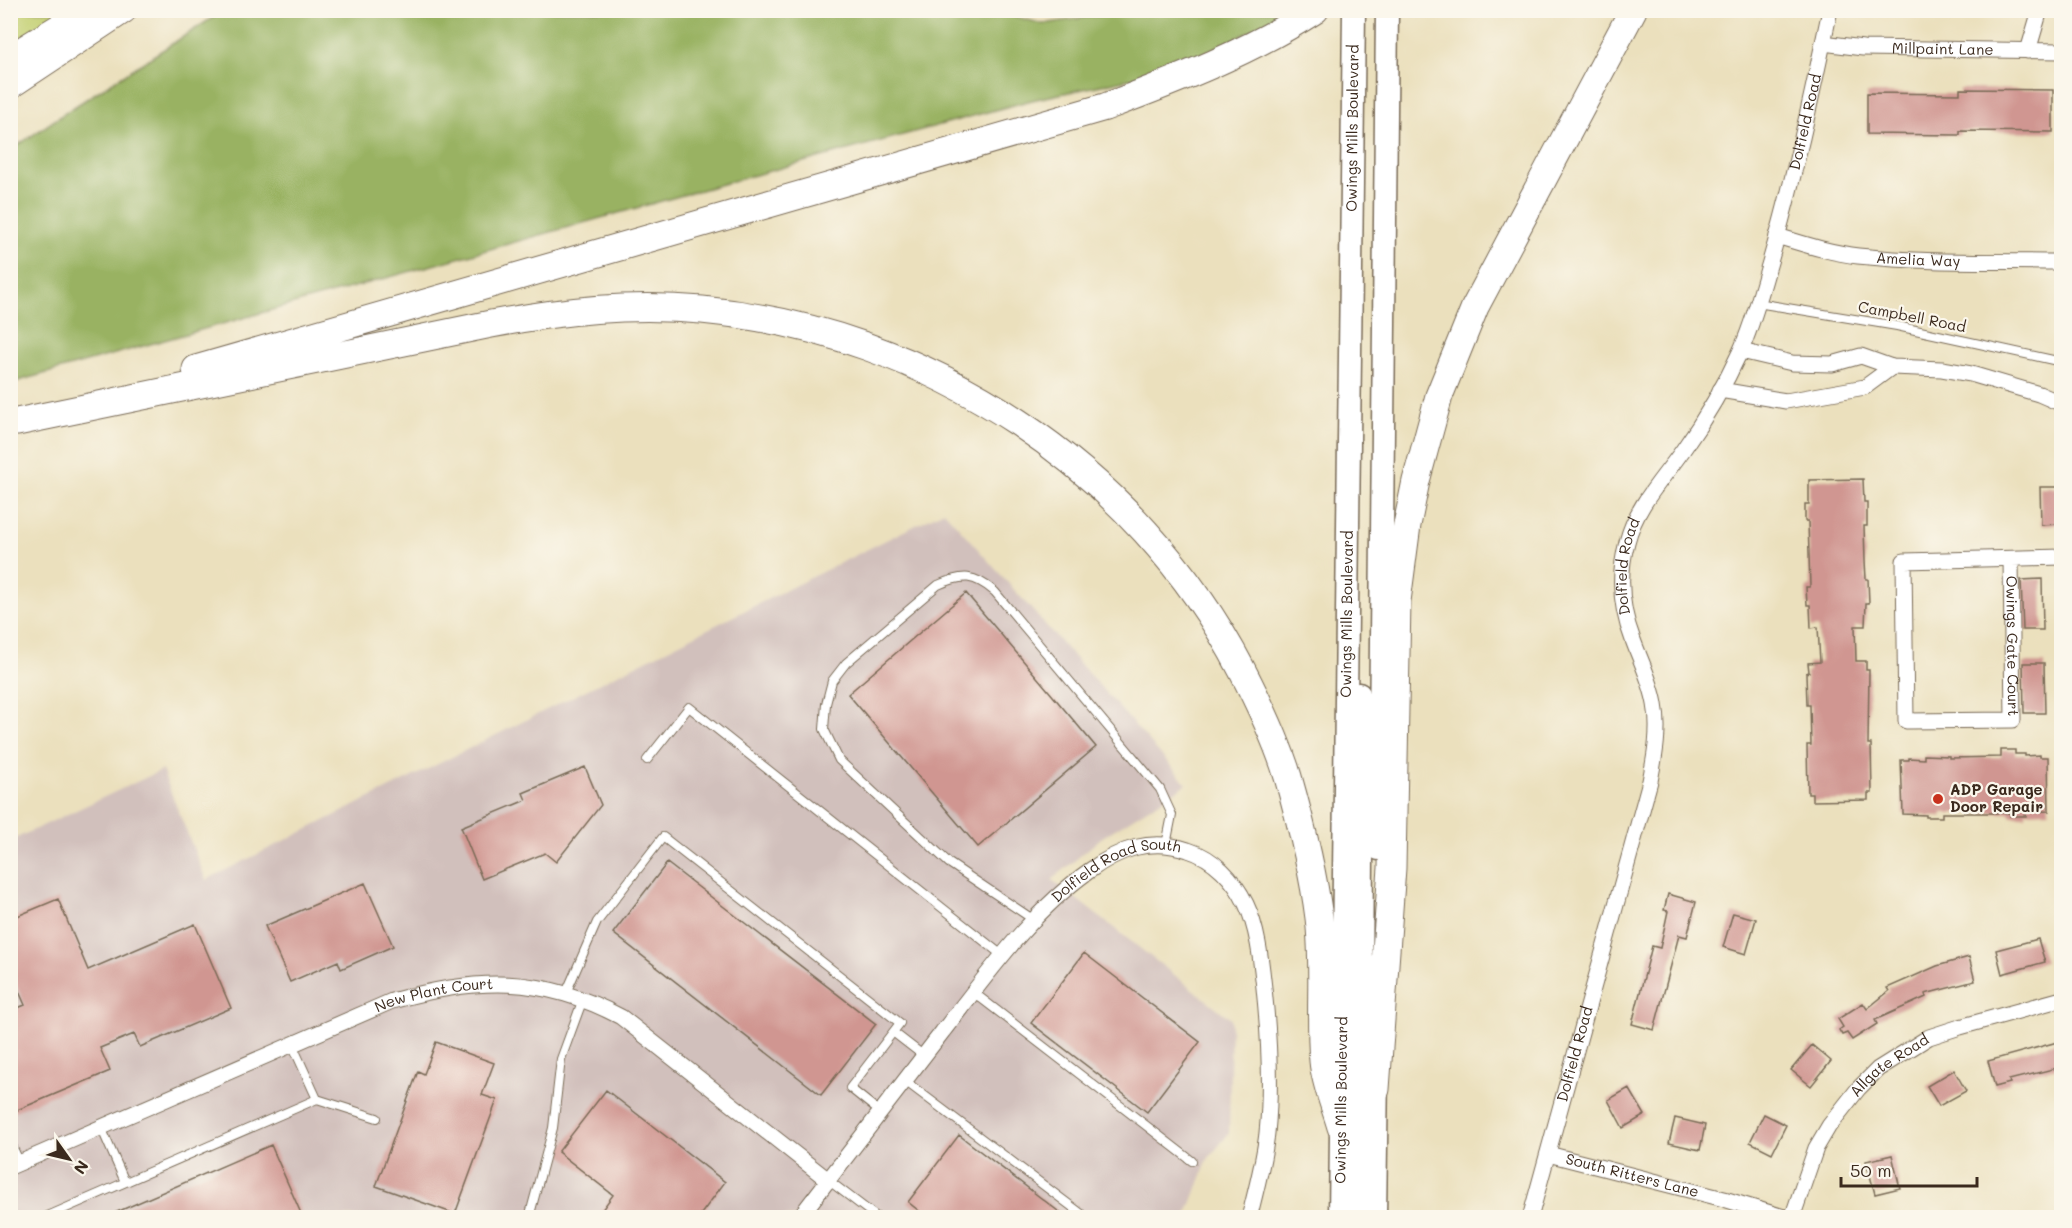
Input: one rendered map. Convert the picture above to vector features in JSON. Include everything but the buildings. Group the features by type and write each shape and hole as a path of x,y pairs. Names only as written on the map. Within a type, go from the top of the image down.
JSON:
{"highway":[{"path":"10,58 88,10"},
{"path":"10,85 123,10"},
{"path":"14,423 347,324 1105,107 1172,82 1275,34 1315,10"},
{"path":"1376,1089 1392,868 1397,601 1407,525 1428,435 1439,396 1493,272 1633,10"},
{"path":"1567,137 1649,10"},
{"path":"14,423 491,324 586,309 700,310 738,314 804,327 886,352 962,388 1023,424 1062,452 1135,519 1192,588 1227,642 1251,687 1271,729 1287,773 1310,867 1319,916 1323,1064 1341,1127"}],"main road":[{"name":"Owings Mills Boulevard","path":"1340,1218 1354,10"},
{"path":"1375,1218 1387,10"},
{"path":"1348,576 1363,736 1359,1218"}],"street":[{"name":"Dolfield Road","path":"1530,1218 1650,781 1655,755 1656,707 1651,683 1628,626 1622,593 1622,569 1626,545 1632,524 1643,503 1710,411 1741,351 1778,236 1801,147 1830,10"},
{"path":"2028,51 2040,10"},
{"name":"Millpaint Lane","path":"1823,43 1863,48 2061,51"},
{"name":"Amelia Way","path":"1778,236 1825,250 1857,256 2061,262"},
{"path":"1741,351 1792,363 1832,364 1861,356 1892,367 1942,369 1971,374 2039,394 2061,404"},
{"path":"1832,364 1834,392"},
{"path":"1720,390 1786,401 1865,387 1892,367"},
{"name":"Owings Gate Court","path":"2011,560 2013,720 1906,722 1904,561 2061,557"},
{"name":"Dolfield Road South","path":"799,1218 973,992 1034,921 1067,888 1109,857 1147,844 1166,845 1194,852 1226,874 1247,905 1254,925 1262,967 1270,1066 1267,1133 1249,1218"},
{"name":"New Plant Court","path":"15,1165 392,1001 429,990 498,983 535,986 566,993 621,1017 828,1180"},
{"name":"Allgate Road","path":"1792,1218 1816,1148 1824,1134 1843,1106 1878,1070 1929,1037 2061,999"},
{"name":"South Ritters Lane","path":"1548,1154 1724,1199 1787,1218"}],"lane":[{"name":"Campbell Road","path":"1757,303 1898,326 2061,362"},
{"path":"1034,921 949,863 839,760 824,729 826,704 832,681 846,663 938,585 954,578 972,577 995,592 1160,789 1172,815 1166,845"},
{"path":"647,760 689,707 1003,956"},
{"path":"566,993 597,922 663,837 900,1023 850,1088 880,1112"},
{"path":"973,992 1192,1161"},
{"path":"530,1214 553,1128 561,1059 583,999"},
{"path":"893,1032 924,1056"},
{"path":"292,1044 317,1100"},
{"path":"905,1081 1087,1218"},
{"path":"44,1218 317,1100 377,1118"},
{"path":"101,1127 125,1182"},
{"path":"10,1142 15,1165"},
{"path":"828,1180 878,1218"}],"shaded area":[{"path":"944,511 1187,784 1101,838 1052,880 1231,1019 1229,1133 1208,1159 1186,1217 11,1217 10,841 162,770 206,880"}],"green space":[{"path":"992,10 1043,24 1128,11 1289,11 1235,39 1162,72 1032,100 11,383 11,150 223,11"},
{"path":"11,11 66,11 11,44"}],"place":[{"name":"ADP Garage Door Repair","path":"1938,799"}]}
